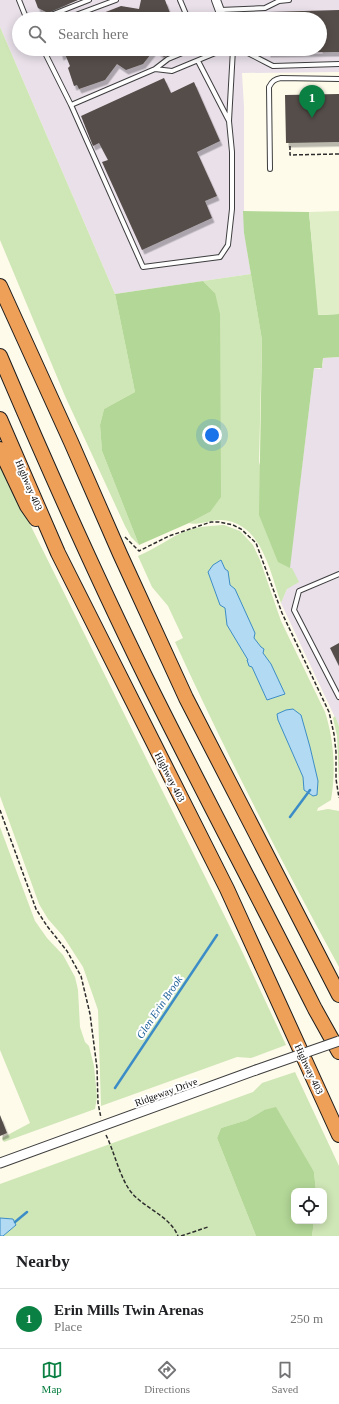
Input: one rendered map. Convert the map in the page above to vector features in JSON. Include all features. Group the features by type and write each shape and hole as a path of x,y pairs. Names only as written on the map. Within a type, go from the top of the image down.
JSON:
{"highway":[{"path":"0,286 186,698 339,995"},
{"path":"0,356 29,426 133,650 308,995 339,1052"},
{"name":"Highway 403","path":"0,419 58,553 227,889 339,1135"},
{"path":"0,448 27,506 58,553"}],"street":[{"path":"216,0 220,10"},
{"name":"Ridgeway Drive","path":"0,1163 339,1041"}],"lane":[{"path":"19,0 24,12"},
{"path":"59,12 89,0"},
{"path":"84,12 116,0"},
{"path":"180,0 185,12"},
{"path":"220,10 265,8 277,0 289,0"},
{"path":"46,56 71,105 143,267 220,256 228,245 232,209 232,152 229,121 233,56"},
{"path":"71,105 155,69 168,59 175,56"},
{"path":"155,69 172,71 209,56"},
{"path":"254,56 273,66 339,64"},
{"path":"198,61 229,121"},
{"path":"270,169 269,87 272,82 281,78 339,79"},
{"path":"339,574 299,591 294,610 339,697"}],"path":[{"path":"290,146 290,155 339,154"},
{"path":"122,534 139,551 186,529 211,522 219,522 241,529 256,543 282,613 332,722 336,752 336,779 339,798"},
{"path":"0,810 36,909 47,926 67,951 81,976 91,1022 98,1068 98,1103 102,1126 130,1190 141,1202 167,1221 180,1236 208,1227"}],"shaded area":[{"path":"0,0 339,0 339,72 242,73 244,107 244,232 251,274 115,294 12,56 327,56 327,12 12,12 12,55 0,27"},
{"path":"339,357 339,726 281,603 287,589 314,368 320,369 323,365 323,358"}],"green space":[{"path":"0,27 115,294 135,392 104,409 100,425 102,451 139,545 131,537 125,526 65,396 0,240"},
{"path":"243,211 309,212 319,315 339,314 339,357 323,358 322,368 314,368 290,568 278,562 259,515 262,340 244,233"},
{"path":"339,211 339,314 318,315 309,212"},
{"path":"251,274 262,340 259,462 290,568 292,568 299,582 287,589 281,603 262,551 255,539 247,530 236,523 222,520 195,524 189,523 210,512 215,293 203,281"},
{"path":"203,281 215,293 220,314 221,497 210,512 139,545 102,451 100,425 104,409 135,392 115,294"},
{"path":"0,464 240,947 286,1045 251,1058 237,1057 101,1106 98,1010 83,967 63,936 48,919 39,904 0,796"},
{"path":"224,525 240,531 253,545 260,560 281,621 325,712 328,723 334,767 333,789 331,800 318,808 317,811 328,809 339,811 339,967 234,766 175,642 183,638 168,606 152,587 138,556 189,530"},
{"path":"335,716 339,726 339,783 337,736 333,718"},
{"path":"0,827 35,921 47,938 63,955 75,977 78,990 80,1027 85,1042 89,1046 94,1066 97,1097 95,1109 4,1142 2,1138 30,1123 0,1050"},
{"path":"295,1072 339,1166 339,1236 312,1236 314,1224 327,1224 327,1188 316,1188 314,1172 264,1110 247,1120 221,1128 217,1138 256,1236 3,1236 16,1225 0,1218 0,1184 253,1092 262,1083"},
{"path":"276,1107 314,1172 316,1188 291,1188 291,1224 314,1224 312,1236 256,1236 217,1138 221,1128 247,1120 264,1110"}],"water":[{"path":"221,560 225,569 228,571 230,585 235,589 255,633 254,638 264,649 263,653 271,664 285,694 267,700 252,667 249,666 248,660 227,625 225,608 220,605 208,572 213,565"},
{"path":"293,709 301,715 310,747 318,781 317,795 313,796 304,790 303,777 278,720 277,714"},
{"path":"0,1218 13,1219 16,1225 3,1236 0,1236"}],"building":[{"path":"35,0 78,0 50,12 46,12 38,8"},
{"path":"141,0 165,0 170,12 106,12 121,6 139,9"},
{"path":"339,10 339,52 327,52 327,12 267,12"},
{"path":"66,56 149,56 143,64 126,70 117,64 105,80 79,89 77,85 74,86 68,68 70,66"},
{"path":"164,78 171,93 194,82 220,141 197,152 217,196 205,201 212,218 142,250 102,162 108,160 99,143 93,146 81,116"},
{"path":"339,94 339,142 286,143 285,95"},
{"path":"339,643 339,666 330,648"},
{"path":"0,1115 7,1133 0,1136"}],"waterway":[{"name":"Glen Erin Brook","path":"290,817 310,790"},
{"name":"Glen Erin Brook","path":"115,1088 217,935"},
{"name":"Glen Erin Brook","path":"15,1222 27,1212"}],"place":[{"name":"Erin Mills Twin Arenas","path":"312,118"}]}
